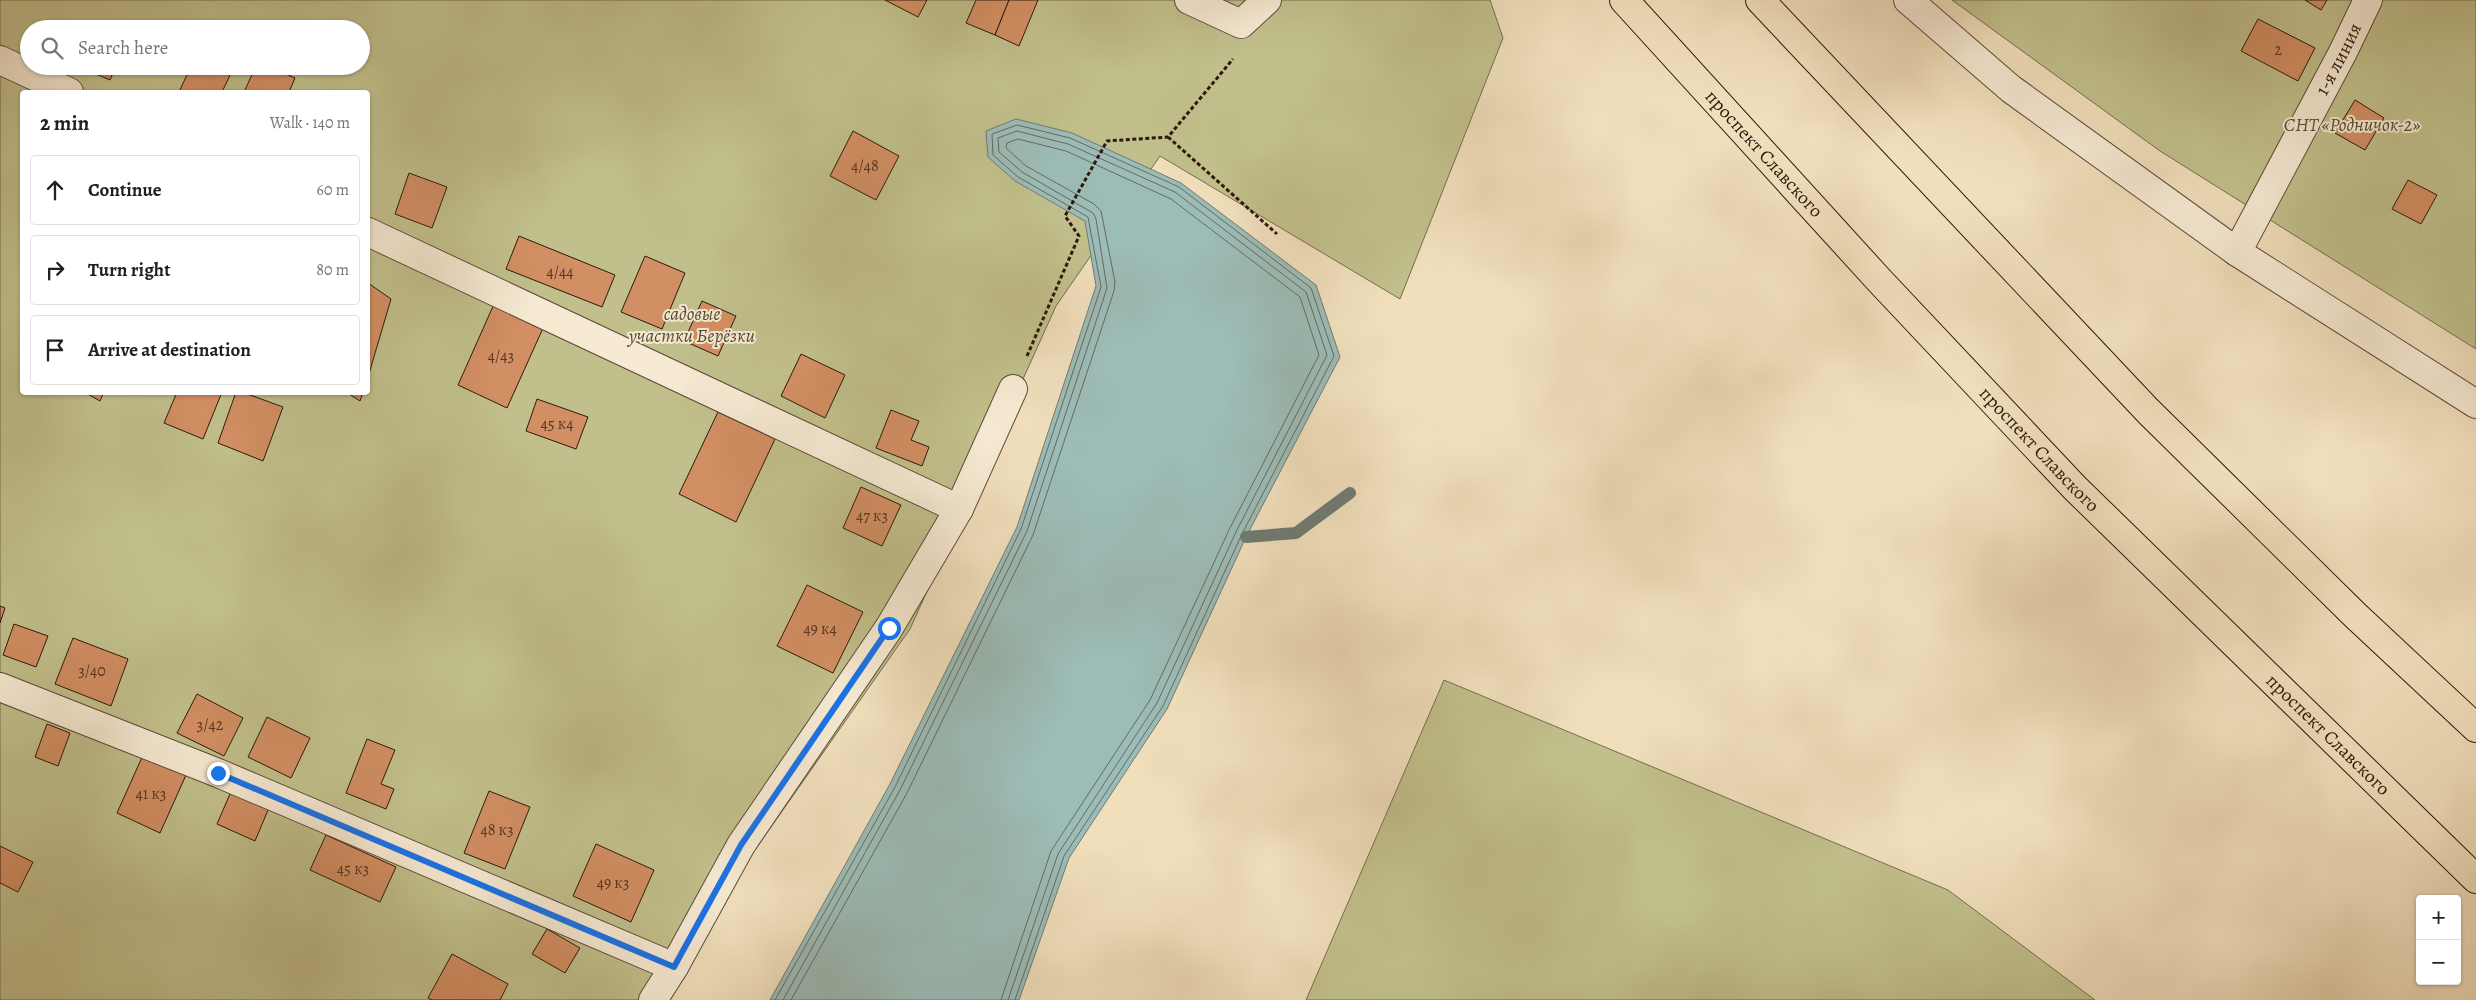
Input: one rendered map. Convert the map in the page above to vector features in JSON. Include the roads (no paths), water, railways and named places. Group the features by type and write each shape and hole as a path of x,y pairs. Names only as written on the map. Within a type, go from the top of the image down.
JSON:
{"main road":[{"name":"проспект Славского","path":"1624,0 1879,280 2075,488 2476,879"},
{"path":"1760,0 2148,411 2355,615 2476,728"}],"street":[{"path":"1189,0 1241,24 1267,0"},
{"path":"1908,0 2011,89 2237,252 2476,404"},
{"name":"1-я линия","path":"2237,252 2343,52 2368,0"},
{"path":"0,60 20,69"},
{"path":"32,75 65,90"},
{"path":"370,233 959,509"},
{"path":"653,1000 674,967 741,845 889,628 959,509 1013,389"},
{"path":"0,687 218,773 674,967"}],"water":[{"path":"1016,119 1072,133 1181,183 1316,285 1340,357 1246,537 1167,709 1069,858 1019,1000 770,1000 890,784 1017,527 1096,286 1085,221 1015,181 988,157 986,131"}],"waterway":[{"path":"1246,537 1296,533 1350,493"}],"park label":[{"name":"СНТ «Родничок-2»","path":"2352,125"},
{"name":"садовые участки Берёзки","path":"692,325"}]}
